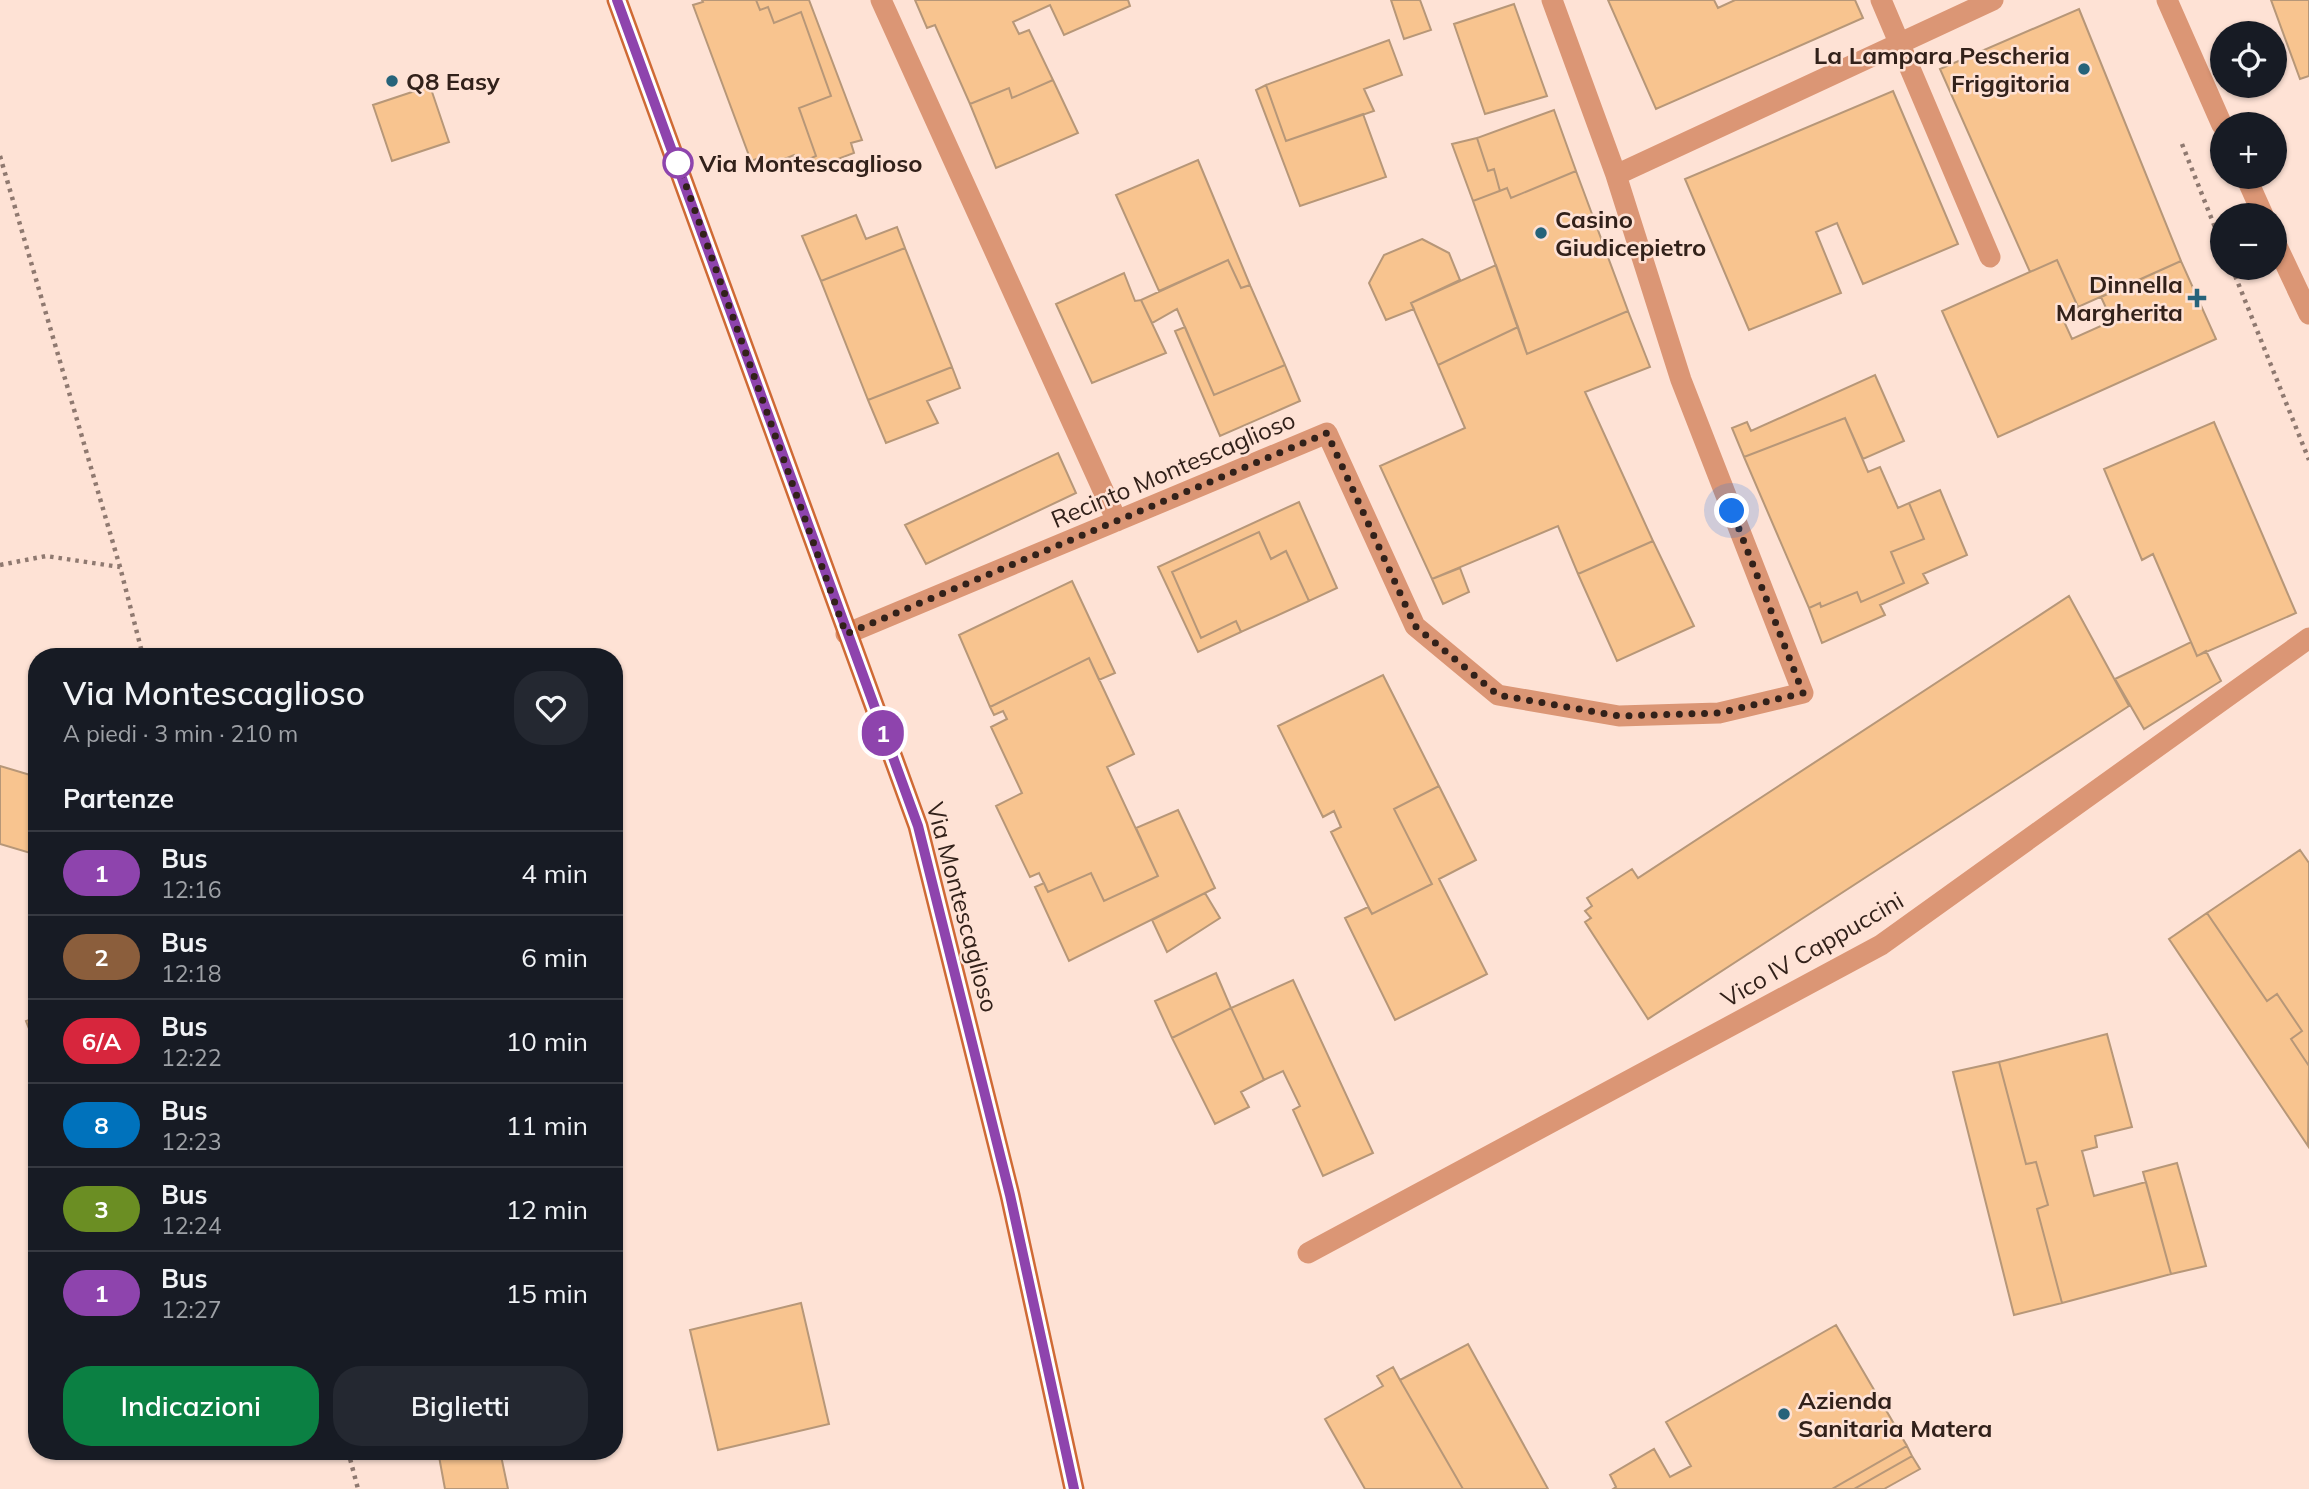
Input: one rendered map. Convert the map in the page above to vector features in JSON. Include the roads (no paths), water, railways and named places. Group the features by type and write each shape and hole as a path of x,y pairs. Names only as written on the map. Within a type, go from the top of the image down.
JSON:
{"main road":[{"name":"Via Montescaglioso","path":"617,0 918,826 1010,1195 1074,1489"}],"street":[{"path":"881,0 1117,521"},
{"path":"1552,0 1616,175 1993,0"},
{"path":"1881,0 1990,257"},
{"path":"2167,0 2216,112"},
{"name":"Recinto Montescaglioso","path":"846,634 1327,433 1415,626 1498,695 1619,716 1719,713 1803,693 1681,380 1616,175"},
{"path":"2287,267 2309,314"},
{"name":"Vico IV Cappuccini","path":"1308,1253 1881,945 2309,638"}],"place":[{"name":"La Lampara Pescheria Friggitoria","path":"2084,69"},
{"name":"Q8 Easy","path":"392,81"},
{"name":"Via Montescaglioso","path":"678,163"},
{"name":"Casino Giudicepietro","path":"1541,233"},
{"name":"Dinnella Margherita","path":"2197,298"},
{"name":"Azienda Sanitaria Matera","path":"1784,1414"}]}
